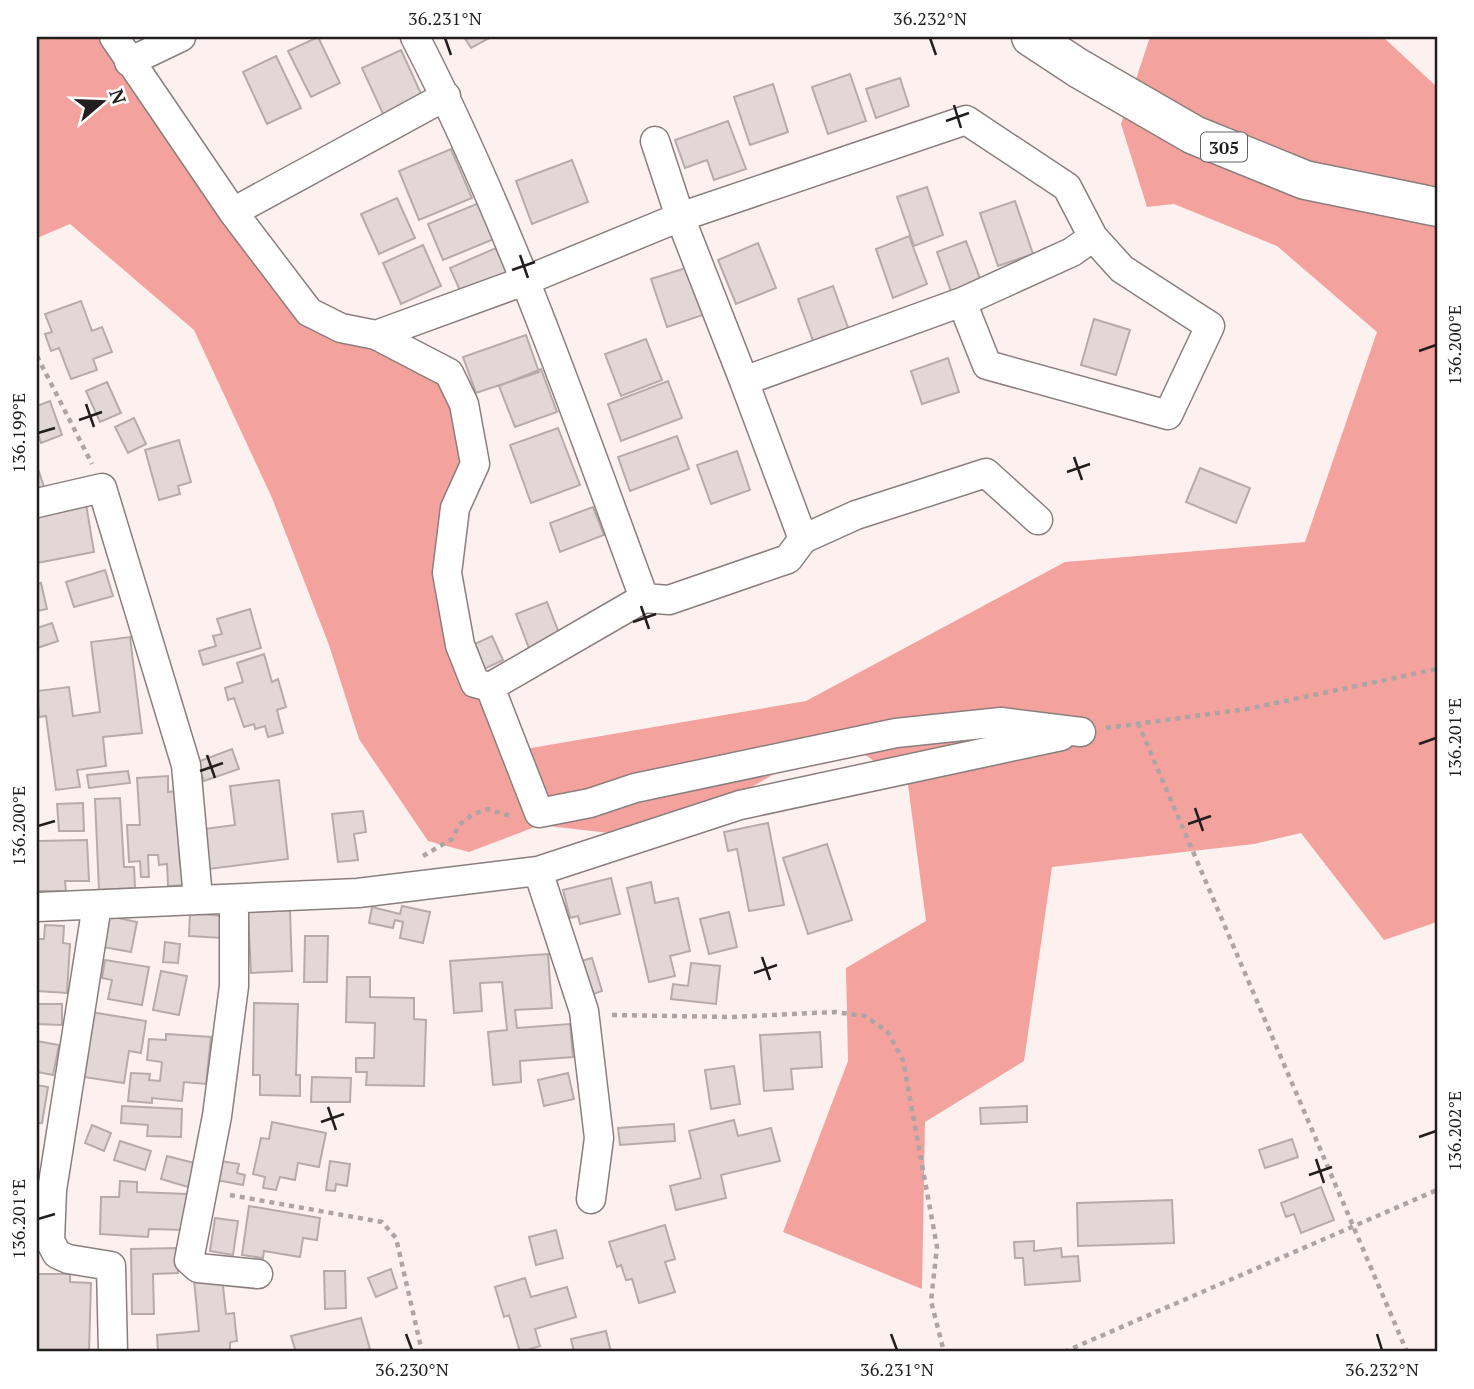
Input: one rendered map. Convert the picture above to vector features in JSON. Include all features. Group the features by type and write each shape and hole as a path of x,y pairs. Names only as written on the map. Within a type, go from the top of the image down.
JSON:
{"highway":[{"name":"305","path":"1031,37 1078,68 1194,135 1305,180 1437,207"}],"street":[{"path":"114,37 233,212 309,312 341,328 376,335 449,373 464,404 475,464 455,508 447,573 460,645 475,683 490,687 643,598 669,600 788,559 803,539 856,515 986,474 1038,520"},
{"path":"129,62 181,37"},
{"path":"415,37 446,96 527,280 643,598"},
{"path":"233,212 446,96"},
{"path":"376,335 527,280 680,217 967,121 1067,187 1093,237 1122,269 1210,326 1168,415 987,365 962,302"},
{"path":"655,141 680,217 803,539"},
{"path":"744,381 962,302 1072,251 1093,237"},
{"path":"37,503 102,488 186,765 198,898"},
{"path":"37,907 385,890 538,871 740,805 1081,732 1001,722 896,733 635,788 590,803 539,813 490,687"},
{"path":"538,871 584,1011 600,1138 591,1199"},
{"path":"234,899 234,986 217,1116 190,1261 198,1268 258,1274"},
{"path":"97,905 52,1190 50,1241 57,1254 68,1259 111,1266 113,1352"}],"path":[{"path":"37,356 73,422 102,488"},
{"path":"1407,1352 1351,1227 1138,723 1247,709 1437,668"},
{"path":"385,890 394,874 452,839 459,825 472,815 487,809 510,817 539,813"},
{"path":"584,1011 627,1017 835,1012 865,1016 887,1031 903,1060 937,1247 931,1301 944,1352"},
{"path":"1064,1352 1437,1190"},
{"path":"201,1191 382,1222 396,1238 422,1352"}],"shaded area":[{"path":"37,37 113,37 286,290 450,371 470,431 440,518 455,650 525,749 806,701 1065,562 1305,542 1377,332 1277,246 1174,204 1147,207 1121,124 1150,37 1383,37 1437,87 1437,922 1384,940 1301,833 1254,844 1052,867 1024,1061 925,1122 922,1289 783,1232 848,1061 846,968 926,921 908,785 861,752 781,770 691,822 618,834 540,825 469,852 428,841 359,739 329,645 272,498 194,330 70,224 37,238"}],"building":[{"path":"318,37 340,83 311,97 288,51"},
{"path":"464,37 491,37 471,48"},
{"path":"401,50 423,98 384,116 362,68"},
{"path":"276,56 301,108 267,124 243,72"},
{"path":"850,74 866,121 828,134 812,87"},
{"path":"900,78 909,106 876,118 866,89"},
{"path":"773,84 788,132 750,145 734,97"},
{"path":"728,121 746,169 714,180 707,160 685,168 675,140"},
{"path":"451,149 472,198 419,220 399,171"},
{"path":"572,160 588,202 532,224 516,181"},
{"path":"927,187 943,235 914,246 897,197"},
{"path":"397,198 415,238 379,254 361,214"},
{"path":"1015,201 1033,254 998,266 980,213"},
{"path":"479,203 494,239 443,260 428,224"},
{"path":"909,236 927,284 893,298 876,249"},
{"path":"966,241 982,284 952,294 937,252"},
{"path":"758,243 776,288 736,304 718,260"},
{"path":"423,245 441,286 401,304 383,263"},
{"path":"496,248 508,274 462,295 450,268"},
{"path":"689,267 706,314 667,327 651,279"},
{"path":"833,286 851,336 816,349 798,299"},
{"path":"81,301 92,331 102,327 112,352 93,359 97,370 71,379 59,348 51,351 45,334 52,332 45,314"},
{"path":"1094,319 1130,330 1116,375 1081,365"},
{"path":"526,335 539,372 476,393 463,357"},
{"path":"646,339 662,380 621,396 605,354"},
{"path":"948,358 959,392 922,404 911,371"},
{"path":"541,369 557,412 515,427 499,386"},
{"path":"668,381 682,418 621,441 608,404"},
{"path":"107,382 121,413 100,422 86,391"},
{"path":"50,401 62,435 41,443 37,431 37,406"},
{"path":"134,418 146,444 128,453 115,427"},
{"path":"558,428 580,485 531,503 510,445"},
{"path":"677,436 689,469 630,491 618,457"},
{"path":"179,440 191,482 178,486 180,494 159,500 145,450"},
{"path":"737,451 750,490 711,504 697,465"},
{"path":"37,466 44,487 37,490"},
{"path":"1200,468 1250,488 1236,523 1186,502"},
{"path":"86,504 94,552 37,563 37,513"},
{"path":"593,507 604,535 560,552 550,523"},
{"path":"105,570 113,596 74,607 66,582"},
{"path":"41,583 47,609 37,611 37,584"},
{"path":"547,602 561,638 530,651 516,614"},
{"path":"250,609 261,648 203,665 199,651 216,646 213,636 222,634 217,619"},
{"path":"52,623 58,641 37,648 37,628"},
{"path":"492,636 503,660 478,672 466,648"},
{"path":"130,637 142,733 103,737 106,766 77,770 80,787 56,790 46,716 39,717 37,691 69,687 73,716 100,712 91,642"},
{"path":"264,654 272,682 278,679 286,707 277,710 283,733 268,737 265,726 255,729 254,724 244,727 234,698 228,700 225,688 243,682 237,663"},
{"path":"232,749 239,769 204,781 197,762"},
{"path":"128,771 130,783 89,788 87,775"},
{"path":"168,776 168,792 176,791 180,864 185,864 186,885 168,886 167,864 159,865 158,855 148,855 149,877 141,877 140,861 129,862 127,825 140,825 137,778"},
{"path":"279,780 288,859 209,869 204,829 235,825 230,786"},
{"path":"120,798 124,867 134,867 135,888 99,890 95,799"},
{"path":"83,803 84,831 59,831 57,804"},
{"path":"363,811 366,832 354,834 358,860 338,862 332,814"},
{"path":"768,823 784,905 749,911 737,849 728,851 724,832"},
{"path":"87,840 89,881 65,881 66,891 37,891 37,841"},
{"path":"827,844 852,920 808,934 783,858"},
{"path":"611,878 620,914 580,924 578,916 570,918 563,890"},
{"path":"651,882 655,903 678,898 690,951 670,956 675,976 649,982 627,888"},
{"path":"402,906 430,912 423,943 400,938 403,922 395,920 393,928 369,923 372,907 400,914"},
{"path":"290,910 292,971 251,973 248,912"},
{"path":"729,912 737,947 709,954 700,919"},
{"path":"190,913 223,916 222,938 189,936"},
{"path":"109,916 137,922 131,952 103,947"},
{"path":"45,925 64,926 63,943 70,944 67,993 37,991 37,939 44,939"},
{"path":"305,936 328,936 327,982 304,982"},
{"path":"165,942 180,944 178,963 163,962"},
{"path":"548,954 552,1008 515,1010 517,1028 570,1024 573,1057 520,1061 521,1082 493,1085 488,1032 507,1030 502,982 480,983 482,1011 454,1013 450,961"},
{"path":"592,958 602,991 591,995 581,961"},
{"path":"105,960 149,967 142,1005 108,999 112,980 102,978"},
{"path":"691,963 720,966 716,1004 671,999 673,984 688,986"},
{"path":"161,971 187,976 179,1015 153,1010"},
{"path":"347,977 370,977 370,997 414,998 414,1019 426,1020 424,1086 366,1085 367,1072 356,1072 356,1058 374,1058 375,1023 346,1022"},
{"path":"254,1003 298,1004 296,1075 300,1075 300,1096 260,1095 260,1075 253,1075"},
{"path":"37,1004 62,1004 62,1025 37,1024"},
{"path":"91,1012 146,1021 141,1053 129,1051 124,1083 84,1077"},
{"path":"820,1032 822,1067 791,1069 793,1089 764,1091 760,1035"},
{"path":"166,1034 211,1037 206,1084 184,1082 182,1101 152,1098 152,1103 128,1101 131,1073 150,1074 149,1080 160,1081 162,1062 147,1060 149,1039 166,1040"},
{"path":"37,1041 59,1045 53,1075 37,1072"},
{"path":"734,1066 740,1104 711,1109 705,1070"},
{"path":"568,1073 574,1099 544,1106 538,1080"},
{"path":"312,1077 351,1078 350,1102 311,1102"},
{"path":"37,1085 48,1087 42,1123 37,1123"},
{"path":"122,1106 182,1109 181,1137 147,1136 148,1125 121,1123"},
{"path":"1027,1106 1027,1122 981,1124 980,1108"},
{"path":"734,1120 738,1136 771,1128 780,1161 721,1175 726,1198 676,1210 670,1186 701,1178 689,1131"},
{"path":"272,1122 326,1133 319,1167 298,1163 295,1180 280,1177 276,1190 263,1188 265,1177 253,1174 261,1138 269,1139"},
{"path":"674,1124 675,1141 620,1145 618,1128"},
{"path":"92,1125 111,1133 104,1151 85,1143"},
{"path":"1292,1139 1298,1157 1265,1168 1259,1150"},
{"path":"120,1141 151,1151 145,1170 114,1160"},
{"path":"167,1156 194,1163 188,1187 161,1179"},
{"path":"221,1161 239,1164 237,1173 245,1175 243,1185 216,1180"},
{"path":"330,1161 350,1164 347,1186 336,1184 335,1191 326,1190"},
{"path":"120,1181 137,1182 137,1192 187,1194 186,1230 149,1229 148,1237 100,1234 101,1197 119,1197"},
{"path":"1321,1187 1334,1220 1301,1233 1294,1214 1286,1217 1281,1203"},
{"path":"1172,1200 1174,1243 1078,1246 1077,1203"},
{"path":"249,1206 320,1218 317,1240 303,1238 300,1257 264,1251 263,1258 242,1255"},
{"path":"215,1218 238,1221 233,1255 210,1251"},
{"path":"665,1225 675,1259 665,1262 675,1292 639,1303 632,1279 626,1280 621,1265 617,1267 609,1242"},
{"path":"556,1230 563,1258 536,1265 529,1237"},
{"path":"1034,1241 1034,1251 1061,1248 1062,1257 1078,1256 1080,1281 1025,1285 1023,1258 1015,1258 1014,1242"},
{"path":"177,1248 178,1273 153,1274 154,1314 132,1314 131,1249"},
{"path":"391,1269 397,1288 376,1297 368,1278"},
{"path":"324,1271 345,1271 346,1308 325,1309"},
{"path":"37,1274 70,1274 70,1282 91,1283 89,1352 37,1352"},
{"path":"222,1277 226,1314 234,1313 237,1341 230,1342 230,1352 158,1352 157,1335 199,1331 194,1280"},
{"path":"525,1278 531,1297 567,1287 576,1317 535,1329 540,1346 520,1352 509,1315 504,1317 495,1287"},
{"path":"361,1318 370,1349 357,1352 296,1352 291,1336"},
{"path":"606,1331 611,1352 574,1352 571,1339"}]}
